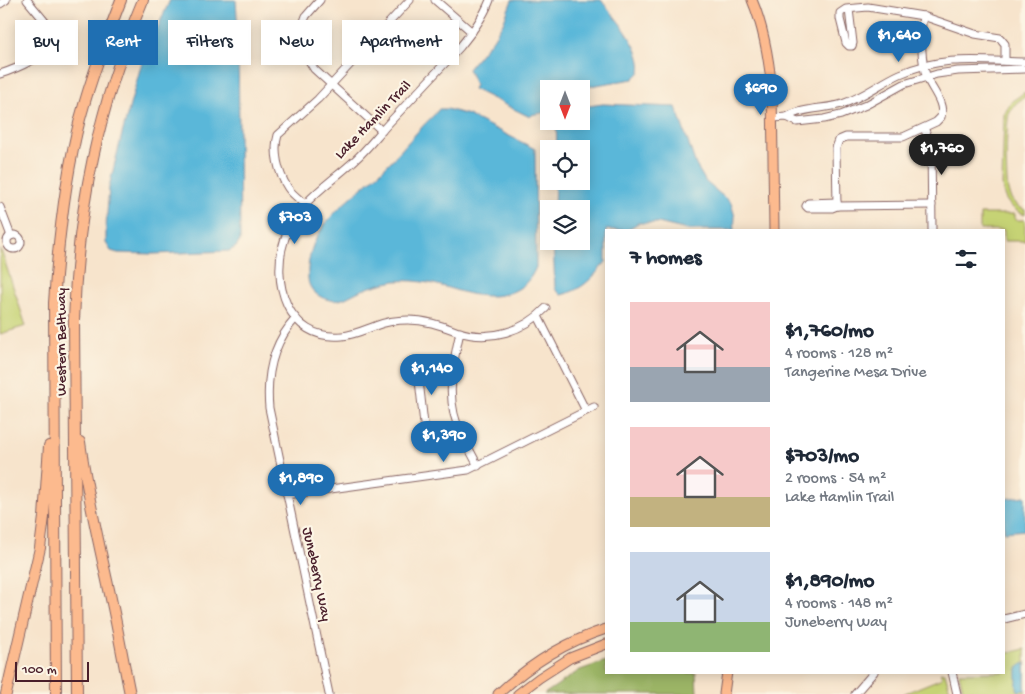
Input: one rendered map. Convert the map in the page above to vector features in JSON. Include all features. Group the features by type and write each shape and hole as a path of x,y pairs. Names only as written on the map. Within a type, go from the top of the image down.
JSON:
{"highway":[{"name":"Western Beltway","path":"56,694 54,303 58,250 68,176 80,119 101,52 121,0"},
{"name":"Western Beltway","path":"77,694 74,371 76,277 80,229 87,182 100,124 117,65 143,0"},
{"path":"74,371 79,434 86,484 130,694"},
{"path":"6,694 40,548 54,398"}],"main road":[{"path":"752,0 762,30 769,67 773,118 774,229"},
{"path":"498,694 515,679 553,652 605,629"},
{"path":"518,694 570,658 605,644"},
{"path":"724,694 727,674"}],"street":[{"path":"0,4 6,0"},
{"path":"0,74 12,71 36,59 62,42 27,0"},
{"path":"320,0 306,16 303,24 303,48 314,69 382,131"},
{"path":"305,204 292,193 282,176 277,162 277,138 281,131 331,85 410,0"},
{"path":"435,0 472,32"},
{"name":"Lake Hamlin Trail","path":"490,0 472,32 354,160 312,195 305,204 286,237 280,259 281,291 286,305 296,318 315,332 335,336 353,334 380,324 404,320 433,323 460,332 478,335 498,334 518,328 538,316 546,308"},
{"path":"849,9 853,42 850,47 846,43 840,17 842,11 849,9 877,8 923,16 974,34 1001,39 1005,44 1005,62"},
{"path":"923,16 920,33 926,77 941,105 942,114 938,121 903,137 846,137 839,140 836,146 837,204 932,205"},
{"path":"773,118 787,117 797,112 825,108 850,101 866,94 892,78 924,65 961,59 1025,62"},
{"path":"787,117 797,122 841,115 866,106 904,84 926,77 958,71 1025,69"},
{"path":"924,128 931,146 932,229"},
{"path":"0,207 11,236"},
{"path":"16,235 20,238 20,246 17,249 12,250 3,244 11,236 16,235"},
{"path":"538,316 586,411"},
{"name":"Juneberry Way","path":"296,318 286,331 271,365 268,386 270,413 329,694"},
{"path":"460,332 452,369 452,402 458,425 478,466"},
{"path":"418,372 424,424"},
{"path":"287,495 458,472 478,466 594,407"},
{"path":"1005,618 1025,614"},
{"path":"855,694 872,674"},
{"path":"952,674 957,694"}],"green space":[{"path":"1025,92 1025,97 1016,104 1009,114 1006,154 1009,194 1016,204 1025,210 1025,215 1016,210 1006,200 1002,185 1004,114 1012,101"},
{"path":"980,214 1015,214 1015,220 1025,220 1025,241 1005,241 1005,229 980,229"},
{"path":"0,250 26,326 0,334"},
{"path":"1025,649 1025,694 964,694 959,674 1005,674 1005,654"},
{"path":"605,661 605,674 696,674 697,694 544,694 580,670"},
{"path":"941,674 945,674 951,694 903,694 942,678"}],"water":[{"path":"170,0 236,0 237,20 168,20 168,65 238,65 240,241 236,247 229,251 153,254 118,253 111,251 106,243 109,187 141,65 158,65 158,27"},
{"path":"512,0 601,0 633,44 638,54 640,72 633,79 590,86 590,80 540,80 540,113 530,117 473,89 475,85 468,69 493,39 503,23"},
{"path":"603,104 676,107 696,165 706,182 731,203 735,217 734,229 683,229 658,223 638,223 629,229 605,229 605,263 581,287 561,295 555,289 553,250 590,250 590,200 554,200 555,190 590,190 590,140 557,140 556,130 590,130 590,106"},
{"path":"439,109 447,109 468,115 535,149 536,267 531,277 515,291 495,296 473,294 416,281 395,281 374,286 334,301 318,295 312,290 308,278 309,260 313,245 321,230 342,206 385,168"},
{"path":"1025,496 1025,530 1005,532 1005,499"},
{"path":"1025,663 1025,690 1018,691 1017,669"}]}
